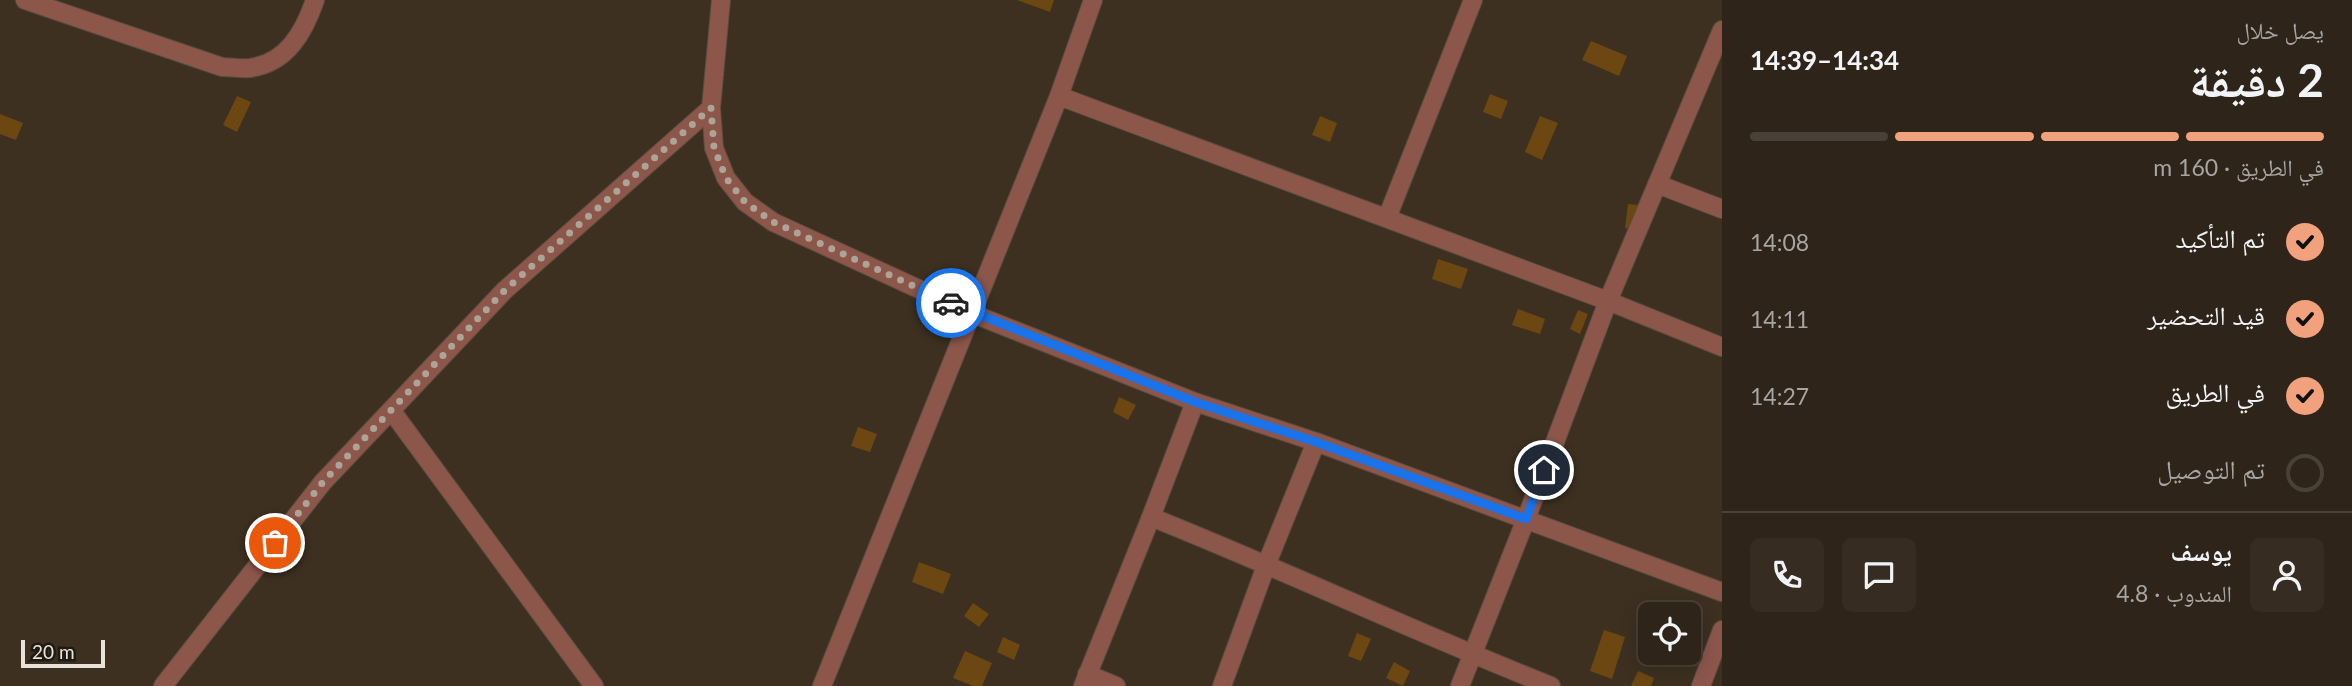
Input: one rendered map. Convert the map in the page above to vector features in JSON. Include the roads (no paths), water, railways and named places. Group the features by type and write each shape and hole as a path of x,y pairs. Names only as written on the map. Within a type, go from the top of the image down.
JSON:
{"street":[{"path":"25,0 222,67 251,68 282,55 305,28 315,0"},
{"path":"721,0 711,108 714,148 726,178 745,202 773,222 971,313 1195,402 1316,442 1722,592"},
{"path":"822,686 1059,96 1093,0"},
{"path":"1387,218 1473,0"},
{"path":"1460,686 1608,301 1722,30"},
{"path":"1059,96 1608,301 1722,347"},
{"path":"163,686 323,482 391,410 505,290 711,108"},
{"path":"1657,184 1722,209"},
{"path":"1116,686 1085,680 1152,517 1195,402"},
{"path":"391,410 594,686"},
{"path":"1222,686 1267,563 1316,442"},
{"path":"1152,517 1267,563 1472,655 1551,686"},
{"path":"1701,686 1722,630"}]}
